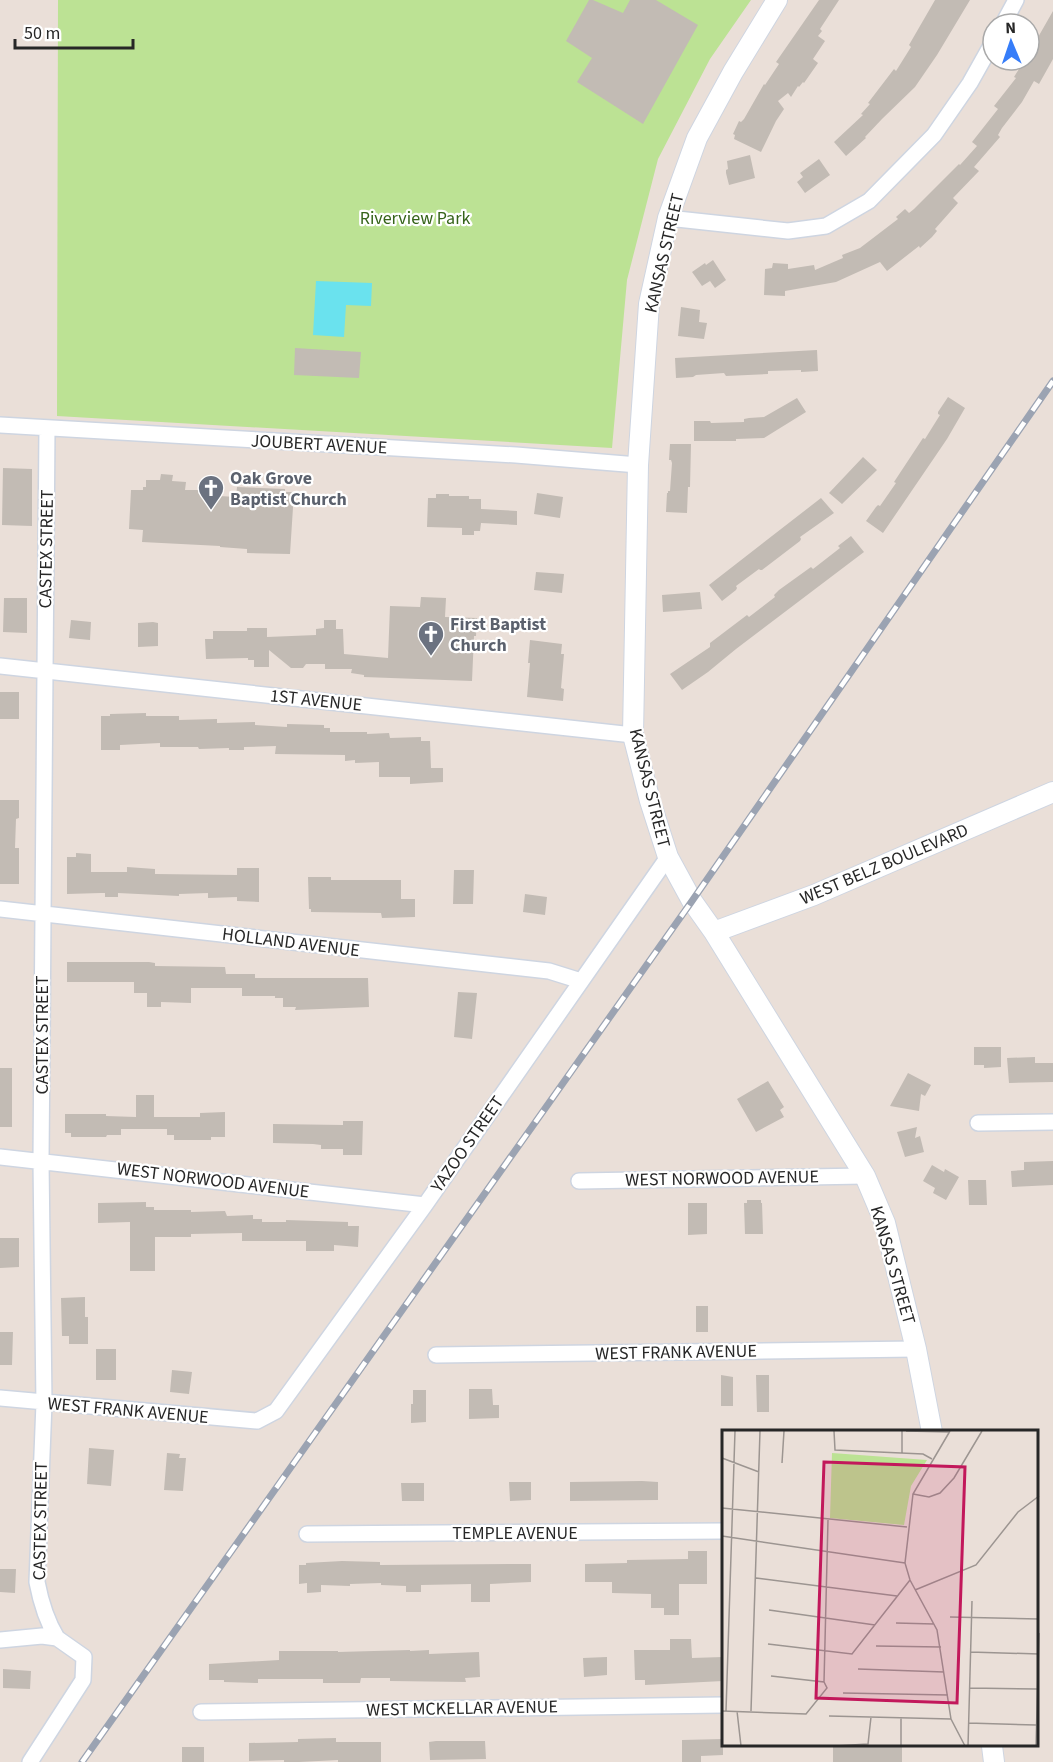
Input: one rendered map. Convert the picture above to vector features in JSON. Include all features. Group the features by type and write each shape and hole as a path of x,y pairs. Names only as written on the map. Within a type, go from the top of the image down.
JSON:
{"street":[{"name":"KANSAS STREET","path":"777,0 733,72 698,138 668,218 649,304 638,465 633,735 650,801 668,857 692,902 714,932 865,1176 885,1223 916,1349 932,1430"},
{"path":"668,218 788,231 826,226 869,201 934,135 981,63"},
{"name":"JOUBERT AVENUE","path":"0,425 638,465"},
{"name":"CASTEX STREET","path":"47,428 41,1161 44,1403 37,1582 41,1605 57,1638"},
{"name":"1ST AVENUE","path":"0,666 633,735"},
{"name":"WEST BELZ BOULEVARD","path":"714,932 814,895 1053,792"},
{"name":"YAZOO STREET","path":"257,1421 276,1411 425,1205 668,857"},
{"name":"HOLLAND AVENUE","path":"0,909 549,971 581,981"},
{"path":"978,1123 1053,1122"},
{"name":"WEST NORWOOD AVENUE","path":"0,1156 425,1205"},
{"name":"WEST NORWOOD AVENUE","path":"579,1181 865,1176"},
{"name":"WEST FRANK AVENUE","path":"436,1355 916,1349"},
{"name":"WEST FRANK AVENUE","path":"0,1398 257,1421"},
{"name":"TEMPLE AVENUE","path":"307,1534 722,1531"},
{"path":"0,1640 42,1636 57,1638 84,1657 83,1680 30,1762"},
{"name":"WEST MCKELLAR AVENUE","path":"201,1712 722,1705"},
{"path":"992,1747 994,1762"}],"green space":[{"name":"Riverview Park","path":"58,0 751,0 710,59 658,159 627,280 612,448 57,416"}],"water":[{"path":"316,281 372,283 371,306 346,305 344,337 313,335"}],"building":[{"path":"589,0 623,13 630,0 656,0 698,25 643,124 577,82 592,58 566,41"},
{"path":"819,0 839,0 820,29 822,31 818,36 825,41 813,59 818,63 791,97 788,93 778,101 784,109 761,152 734,139 733,134 739,121 744,119 764,84 779,64 776,62"},
{"path":"935,0 970,0 915,87 846,156 834,142 863,115 861,114 870,104 868,103 894,69 896,71"},
{"path":"1053,11 1053,59 1039,84 1034,81 1022,102 1002,128 998,135 1000,137 974,167 979,171 953,198 958,203 935,229 937,231 932,237 887,271 880,262 836,282 785,291 785,296 764,295 765,269 772,268 773,263 788,264 788,269 814,265 815,270 860,248 898,219 896,217 905,209 909,213 914,209 977,146 972,142 998,109 994,106 1016,78 1014,77 1017,72 1041,72 1041,32"},
{"path":"750,155 755,178 729,185 726,173 727,161"},
{"path":"819,159 830,175 805,193 797,182 803,177 800,173"},
{"path":"713,260 726,280 715,288 710,281 702,286 692,272"},
{"path":"681,307 700,310 699,322 707,323 704,339 678,336"},
{"path":"295,348 361,352 359,378 294,375"},
{"path":"817,350 818,371 768,371 768,374 726,376 724,373 676,378 675,358"},
{"path":"948,397 965,408 947,439 883,533 866,521 896,483 894,482 940,415 938,412"},
{"path":"797,398 806,412 764,438 694,441 694,421 744,422 744,419 764,417"},
{"path":"670,444 691,444 687,513 666,512 672,463 669,460"},
{"path":"863,457 877,470 842,504 829,493"},
{"path":"3,468 32,469 32,526 2,525"},
{"name":"Oak Grove Baptist Church","path":"161,474 173,475 172,481 186,482 185,490 204,490 203,495 236,497 237,487 285,489 285,492 294,492 290,554 247,553 247,549 220,546 142,542 143,530 129,529 131,490 143,490 143,487 146,487 146,480 160,480"},
{"path":"537,493 563,497 560,518 534,514"},
{"path":"436,494 481,499 481,509 517,511 517,525 481,523 480,531 474,531 474,535 462,535 462,528 427,527 428,498 436,498"},
{"path":"821,498 834,513 800,537 800,541 762,570 759,569 736,586 736,590 722,601 709,585"},
{"path":"851,536 864,552 682,690 670,674 710,647 710,643 747,615 749,617 775,597 774,595 779,590 811,567 813,569 840,548 838,546"},
{"path":"536,572 564,574 562,593 534,590"},
{"path":"700,592 702,609 663,612 662,595"},
{"path":"421,597 446,598 445,617 477,618 472,681 364,677 364,675 351,673 352,669 325,669 325,664 306,664 303,668 291,668 269,650 269,667 254,667 254,660 248,660 248,658 206,659 205,639 213,639 213,631 247,631 247,628 267,628 267,637 316,635 316,629 324,628 324,620 336,620 336,629 343,629 344,654 388,658 390,606 420,607"},
{"path":"4,598 27,598 27,633 3,632"},
{"path":"71,620 91,622 90,640 69,638"},
{"path":"138,623 158,623 158,646 138,647"},
{"path":"530,640 562,644 561,654 564,654 561,688 564,689 563,701 527,697"},
{"path":"0,692 19,692 19,719 0,719"},
{"path":"146,713 146,716 179,716 179,720 217,719 217,723 255,722 255,725 287,727 287,724 324,725 324,728 330,728 330,732 389,733 390,738 421,737 421,741 430,741 431,768 443,768 443,782 410,784 410,777 379,777 379,762 345,761 345,755 275,754 276,746 229,750 229,748 160,747 160,743 120,745 120,750 101,750 101,716"},
{"path":"0,800 19,800 15,848 19,848 19,884 0,884"},
{"path":"76,853 91,854 91,872 127,872 127,867 155,869 155,874 237,875 237,868 259,868 259,902 237,901 237,897 208,898 208,893 179,894 179,896 118,893 118,897 105,897 105,893 67,894 67,857 76,857"},
{"path":"454,870 474,870 473,904 453,904"},
{"path":"308,877 331,877 331,880 401,880 401,899 415,899 415,917 382,918 381,913 311,912"},
{"path":"525,894 547,897 545,915 523,912"},
{"path":"67,962 149,962 155,963 155,966 225,967 226,974 255,974 255,978 368,978 369,1007 295,1010 296,1007 283,1007 283,998 242,996 242,988 191,988 191,1003 161,1002 161,1007 147,1007 147,993 134,993 134,982 67,982"},
{"path":"458,992 477,993 472,1039 454,1037"},
{"path":"974,1047 1001,1047 1001,1067 984,1068 984,1065 974,1065"},
{"path":"1035,1057 1035,1063 1053,1063 1053,1082 1009,1083 1007,1058"},
{"path":"0,1068 12,1068 12,1127 0,1127"},
{"path":"908,1073 931,1085 925,1096 921,1094 919,1111 890,1106"},
{"path":"768,1081 784,1107 780,1110 784,1117 756,1132 737,1099"},
{"path":"136,1095 154,1095 154,1117 200,1117 200,1113 225,1112 225,1137 211,1137 211,1140 174,1140 174,1135 167,1135 167,1129 121,1129 121,1135 107,1135 106,1137 71,1137 71,1133 65,1133 65,1114 136,1117"},
{"path":"343,1121 363,1121 362,1155 343,1155 343,1149 321,1149 321,1145 273,1143 273,1124 343,1125"},
{"path":"917,1127 915,1138 920,1136 924,1152 905,1157 897,1132"},
{"path":"1053,1161 1053,1185 1012,1187 1011,1171 1024,1170 1024,1162"},
{"path":"932,1165 959,1177 946,1200 933,1193 935,1188 923,1181"},
{"path":"968,1180 986,1180 987,1205 969,1205"},
{"path":"747,1200 761,1200 763,1234 745,1234 744,1203 747,1203"},
{"path":"146,1202 146,1207 154,1207 154,1210 225,1211 227,1216 253,1215 253,1219 262,1219 262,1222 286,1222 286,1220 348,1222 348,1226 359,1226 358,1247 334,1245 334,1251 306,1251 306,1241 242,1241 242,1233 155,1237 155,1271 130,1271 130,1222 98,1223 98,1203"},
{"path":"688,1203 707,1203 707,1234 688,1235"},
{"path":"0,1238 19,1238 19,1267 0,1268"},
{"path":"85,1297 88,1344 69,1344 69,1336 62,1336 61,1298"},
{"path":"696,1306 708,1306 708,1332 696,1332"},
{"path":"0,1332 13,1332 12,1365 0,1365"},
{"path":"96,1349 116,1349 116,1380 96,1380"},
{"path":"172,1370 192,1372 189,1394 170,1392"},
{"path":"721,1375 733,1377 733,1406 721,1406"},
{"path":"756,1375 769,1375 769,1412 757,1412"},
{"path":"469,1389 492,1389 493,1405 499,1405 499,1418 469,1419"},
{"path":"413,1390 426,1390 426,1422 411,1423"},
{"path":"89,1448 114,1450 111,1486 87,1484"},
{"path":"167,1453 180,1454 179,1458 186,1458 183,1491 164,1490"},
{"path":"509,1482 531,1482 531,1500 510,1501"},
{"path":"570,1482 658,1482 658,1500 570,1501"},
{"path":"401,1483 424,1483 424,1501 402,1501"},
{"path":"688,1551 707,1551 707,1584 679,1584 679,1615 664,1615 664,1608 651,1608 651,1594 612,1593 612,1582 585,1582 585,1564 627,1563 627,1560 688,1559"},
{"path":"342,1561 380,1562 380,1565 531,1564 531,1582 490,1584 490,1602 471,1602 471,1584 421,1585 421,1592 406,1592 406,1586 381,1585 381,1583 350,1584 350,1586 321,1585 321,1592 307,1593 307,1583 299,1584 299,1565"},
{"path":"0,1569 16,1569 15,1593 0,1592"},
{"path":"670,1639 691,1639 692,1658 722,1657 722,1681 645,1685 645,1680 635,1680 634,1650 670,1650"},
{"path":"429,1650 429,1654 479,1652 480,1677 465,1678 466,1682 390,1681 390,1678 361,1678 360,1683 323,1683 323,1679 258,1679 258,1683 209,1680 209,1664 279,1660 279,1651"},
{"path":"607,1657 607,1675 584,1677 583,1658"},
{"path":"3,1669 31,1671 30,1689 3,1688"},
{"path":"336,1738 336,1742 381,1742 381,1762 249,1761 249,1743 298,1742 298,1739"},
{"path":"722,1739 723,1755 701,1756 701,1762 682,1762 682,1740"},
{"path":"485,1741 486,1759 430,1760 429,1742"},
{"path":"182,1747 204,1747 204,1762 182,1762"},
{"path":"833,1747 902,1747 902,1762 833,1762"}],"railway":[{"path":"82,1762 692,901 1053,381"}],"place":[{"name":"Oak Grove Baptist Church","path":"211,511"},
{"name":"First Baptist Church","path":"431,657"}]}
